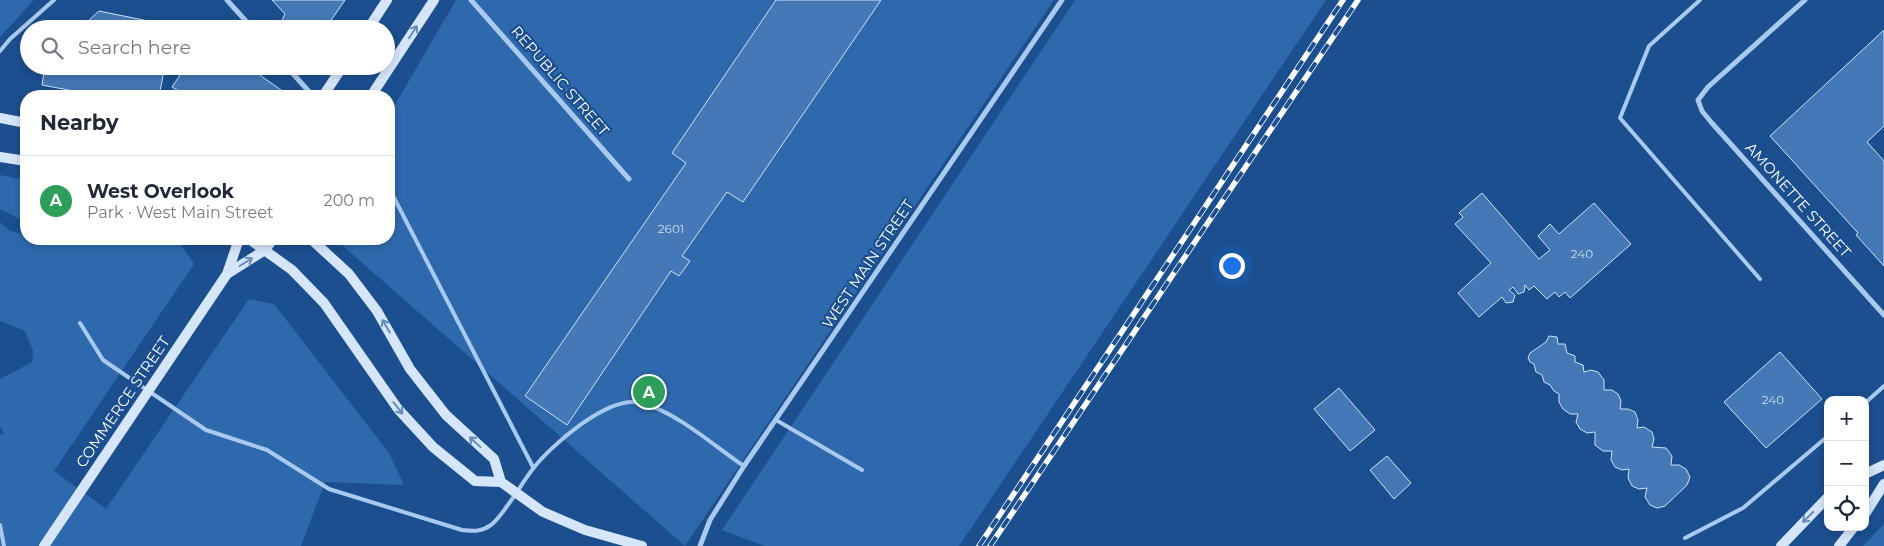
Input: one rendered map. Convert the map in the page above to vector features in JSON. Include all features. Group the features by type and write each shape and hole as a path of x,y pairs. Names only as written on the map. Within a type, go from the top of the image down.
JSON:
{"main road":[{"path":"374,20 387,0"},
{"path":"395,59 434,0"},
{"path":"327,90 337,75"},
{"path":"375,90 385,75"},
{"path":"0,118 20,122"},
{"path":"0,157 20,160"},
{"name":"COMMERCE STREET","path":"44,546 227,274 237,245"},
{"path":"257,245 292,270 324,302 398,410 434,447 475,481 501,482"},
{"name":"COMMERCE STREET","path":"227,274 265,250 269,245"},
{"path":"318,245 349,274 377,311 410,368 446,415 494,459 501,482 543,512 585,530 642,546"},
{"path":"1869,472 1884,465"},
{"path":"1869,508 1884,484"},
{"path":"1780,546 1824,502"},
{"path":"1839,546 1851,531"}],"street":[{"path":"227,0 245,20"},
{"name":"REPUBLIC STREET","path":"472,0 629,179"},
{"name":"WEST MAIN STREET","path":"700,546 710,520 744,466 1062,0"},
{"name":"AMONETTE STREET","path":"1805,0 1708,87 1698,100 1702,111 1711,122 1884,315"},
{"path":"294,75 308,90"}],"lane":[{"path":"31,20 54,0"},
{"path":"1700,0 1649,46 1620,118 1760,279"},
{"path":"0,51 20,30"},
{"path":"395,200 533,468"},
{"path":"80,324 103,360 206,430 267,450 329,489 462,530 480,531 492,524 533,468 573,429 615,405 639,402 676,419 744,466"},
{"path":"1869,399 1884,386"},
{"path":"776,420 862,470"},
{"path":"1685,538 1743,508 1824,439"},
{"path":"0,526 4,546"}],"shaded area":[{"path":"0,0 34,0 0,37"},
{"path":"456,0 1054,0 685,546 342,245 395,245 395,105"},
{"path":"1075,0 1326,0 959,546 765,546 722,530"},
{"path":"0,175 20,179 20,219 0,209"},
{"path":"0,222 10,231 20,234 20,245 181,245 194,264 54,471 106,509 249,299 274,304 389,453 404,485 325,482 301,546 0,546 0,433 5,436 0,426 0,379 32,362 33,351 25,331 0,321"},
{"path":"1884,524 1884,546 1863,546"}],"building":[{"path":"272,0 345,0 331,20 282,20 285,14"},
{"path":"776,0 881,0 743,202 727,192 682,256 690,261 679,276 671,271 567,425 525,396 686,163 672,153"},
{"path":"99,11 143,20 89,20"},
{"path":"1884,30 1884,126 1867,142 1884,161 1884,266 1856,235 1858,233 1770,136"},
{"path":"44,75 163,75 160,90 68,90 42,85"},
{"path":"180,75 260,75 281,90 177,90 172,87"},
{"path":"1482,193 1539,259 1550,250 1538,236 1550,224 1559,234 1594,203 1631,244 1570,298 1565,292 1559,297 1555,292 1547,299 1534,286 1529,290 1525,285 1524,292 1518,294 1513,287 1509,290 1515,295 1513,302 1506,303 1502,297 1479,317 1458,293 1491,263 1455,224 1463,217 1459,213"},
{"path":"1549,336 1557,337 1558,344 1565,344 1567,353 1575,356 1575,362 1583,365 1584,372 1591,370 1598,372 1604,380 1604,390 1612,390 1618,394 1621,401 1620,409 1628,409 1635,412 1638,420 1637,428 1644,427 1652,432 1654,439 1652,447 1666,448 1672,456 1671,465 1679,465 1686,469 1690,477 1687,485 1665,506 1657,508 1650,505 1645,497 1647,488 1639,489 1632,486 1628,478 1629,469 1622,470 1615,467 1611,460 1612,451 1603,451 1595,445 1595,432 1587,433 1580,429 1576,422 1578,414 1570,414 1563,409 1559,402 1559,394 1544,382 1542,375 1536,372 1534,364 1528,358 1530,353 1546,342"},
{"path":"1780,352 1822,399 1766,448 1724,402"},
{"path":"1339,388 1375,430 1350,451 1314,409"},
{"path":"1387,456 1411,483 1394,499 1370,470"}],"railway":[{"path":"979,546 1343,0"},
{"path":"990,546 1358,0"}],"place":[{"name":"West Overlook","path":"649,392"}]}
